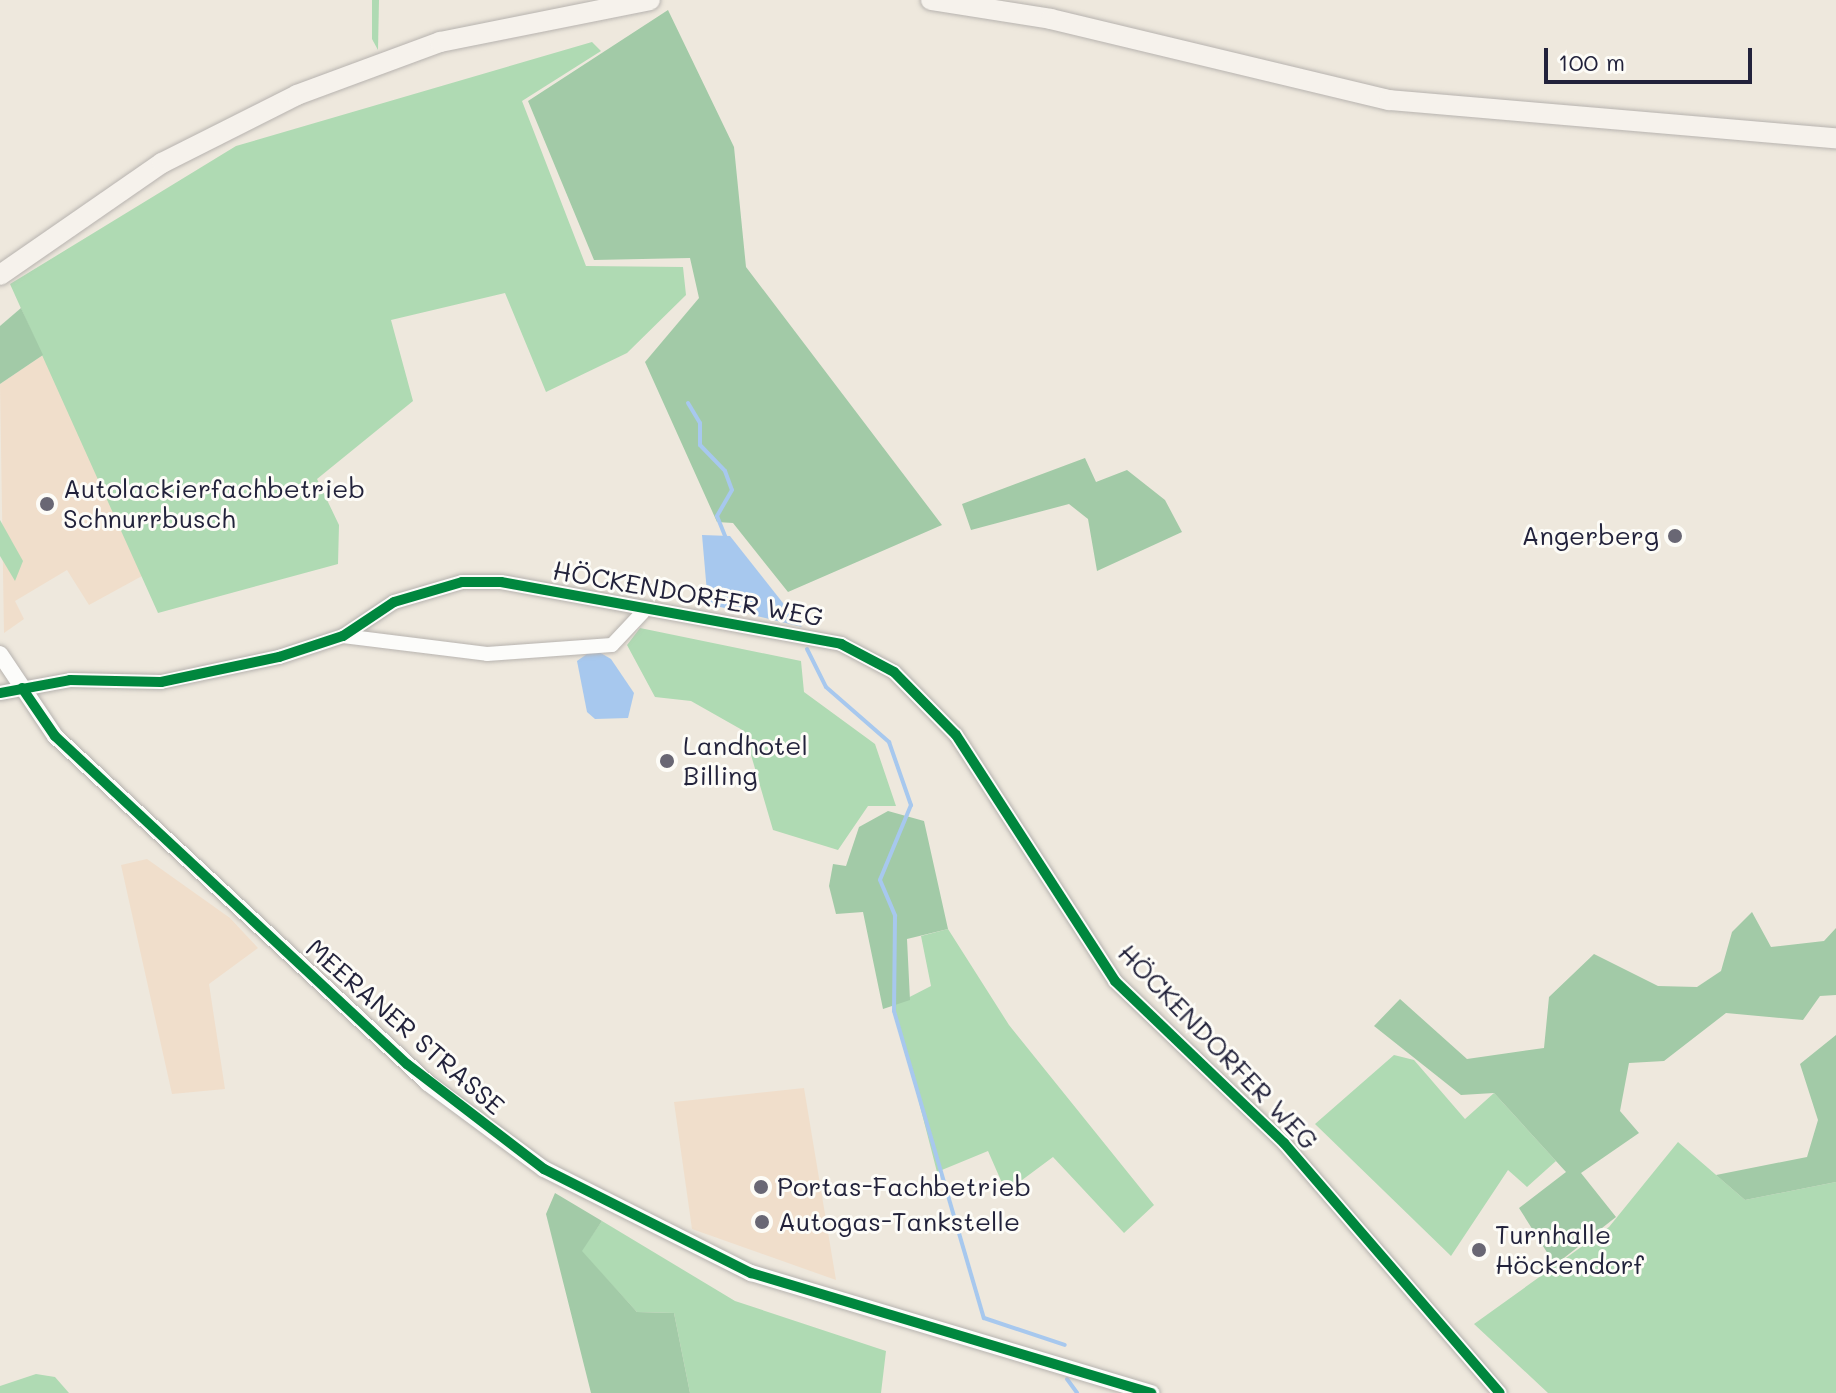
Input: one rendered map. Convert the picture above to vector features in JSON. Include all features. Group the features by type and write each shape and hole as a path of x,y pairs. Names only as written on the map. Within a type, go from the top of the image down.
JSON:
{"main road":[{"path":"0,275 162,163 345,76 402,55 520,22 650,0"},
{"path":"931,0 1051,19 1389,100 1836,138"}],"street":[{"name":"HÖCKENDORFER WEG","path":"0,693 22,688 161,682 343,636 394,602 462,582 501,582 643,612 841,644 894,672 956,735 1030,859 1115,981 1284,1143 1500,1393"},
{"path":"343,636 487,654 612,645 643,612"},
{"name":"MEERANER STRASSE","path":"0,654 55,736 407,1064 544,1169 751,1273 1151,1393"}],"shaded area":[{"path":"43,355 142,576 89,605 67,570 15,601 24,619 4,633 0,384"},
{"path":"147,859 230,918 258,948 209,984 225,1089 172,1094 121,865"},
{"path":"804,1088 836,1280 692,1229 674,1102"}],"green space":[{"path":"372,0 379,0 378,50 372,39"},
{"path":"668,10 734,147 746,267 942,525 788,592 733,523 717,522 645,362 699,298 690,258 594,260 528,101"},
{"path":"592,42 601,51 522,101 586,266 683,267 686,295 627,353 546,392 505,293 391,320 413,401 317,479 339,525 338,564 158,613 10,284 236,146"},
{"path":"21,308 43,355 0,384 0,326"},
{"path":"1085,458 1096,482 1127,470 1165,500 1182,532 1097,571 1088,519 1069,504 971,530 962,504"},
{"path":"0,520 23,561 15,581 0,556"},
{"path":"640,628 801,661 804,692 875,744 896,806 868,806 838,850 773,830 744,731 691,701 655,697 627,645"},
{"path":"888,811 924,821 948,929 907,939 910,1000 883,1009 863,912 836,914 829,886 833,864 846,866 859,827"},
{"path":"1752,912 1771,947 1824,941 1836,928 1836,995 1820,996 1803,1020 1726,1013 1664,1061 1629,1063 1620,1111 1639,1133 1581,1173 1616,1217 1555,1265 1519,1208 1566,1172 1494,1093 1461,1095 1374,1026 1400,999 1467,1059 1544,1048 1549,997 1594,954 1658,986 1697,987 1721,971 1732,932"},
{"path":"948,929 1009,1025 1154,1205 1124,1233 1053,1157 1006,1192 988,1151 937,1172 894,1005 931,986 921,936"},
{"path":"1836,1035 1836,1182 1745,1200 1716,1175 1807,1157 1818,1120 1800,1064"},
{"path":"1394,1055 1414,1060 1465,1119 1494,1093 1556,1161 1527,1187 1508,1170 1451,1256 1315,1124"},
{"path":"1678,1142 1745,1200 1836,1182 1836,1393 1548,1393 1474,1324 1609,1227"},
{"path":"555,1193 602,1221 582,1251 637,1312 674,1313 690,1393 591,1393 546,1214"},
{"path":"602,1221 735,1301 886,1351 881,1393 690,1393 674,1313 637,1312 581,1251"},
{"path":"36,1374 55,1377 69,1393 0,1393 0,1386"}],"water":[{"path":"702,535 730,536 802,627 708,604"},
{"path":"594,649 611,659 634,693 628,718 595,719 587,712 577,661"}],"waterway":[{"path":"688,403 700,423 700,445 725,471 732,490 717,516 725,536"},
{"path":"807,649 826,687 889,742 911,805 880,880 895,916 894,1011 984,1318 1065,1345"},
{"path":"1067,1379 1077,1393"}],"cycle path":[{"path":"0,693 70,680 161,682 279,657 343,636 394,602 462,582 501,582 841,644 894,672 956,735 1115,981 1284,1143 1500,1393"},
{"path":"22,688 55,736 407,1064 544,1169 751,1273 1151,1393"}],"place":[{"name":"Autolackierfachbetrieb Schnurrbusch","path":"47,504"},
{"name":"Angerberg","path":"1675,536"},
{"name":"Landhotel Billing","path":"667,761"},
{"name":"Portas-Fachbetrieb","path":"761,1187"},
{"name":"Autogas-Tankstelle","path":"762,1222"},
{"name":"Turnhalle Höckendorf","path":"1479,1250"}]}
